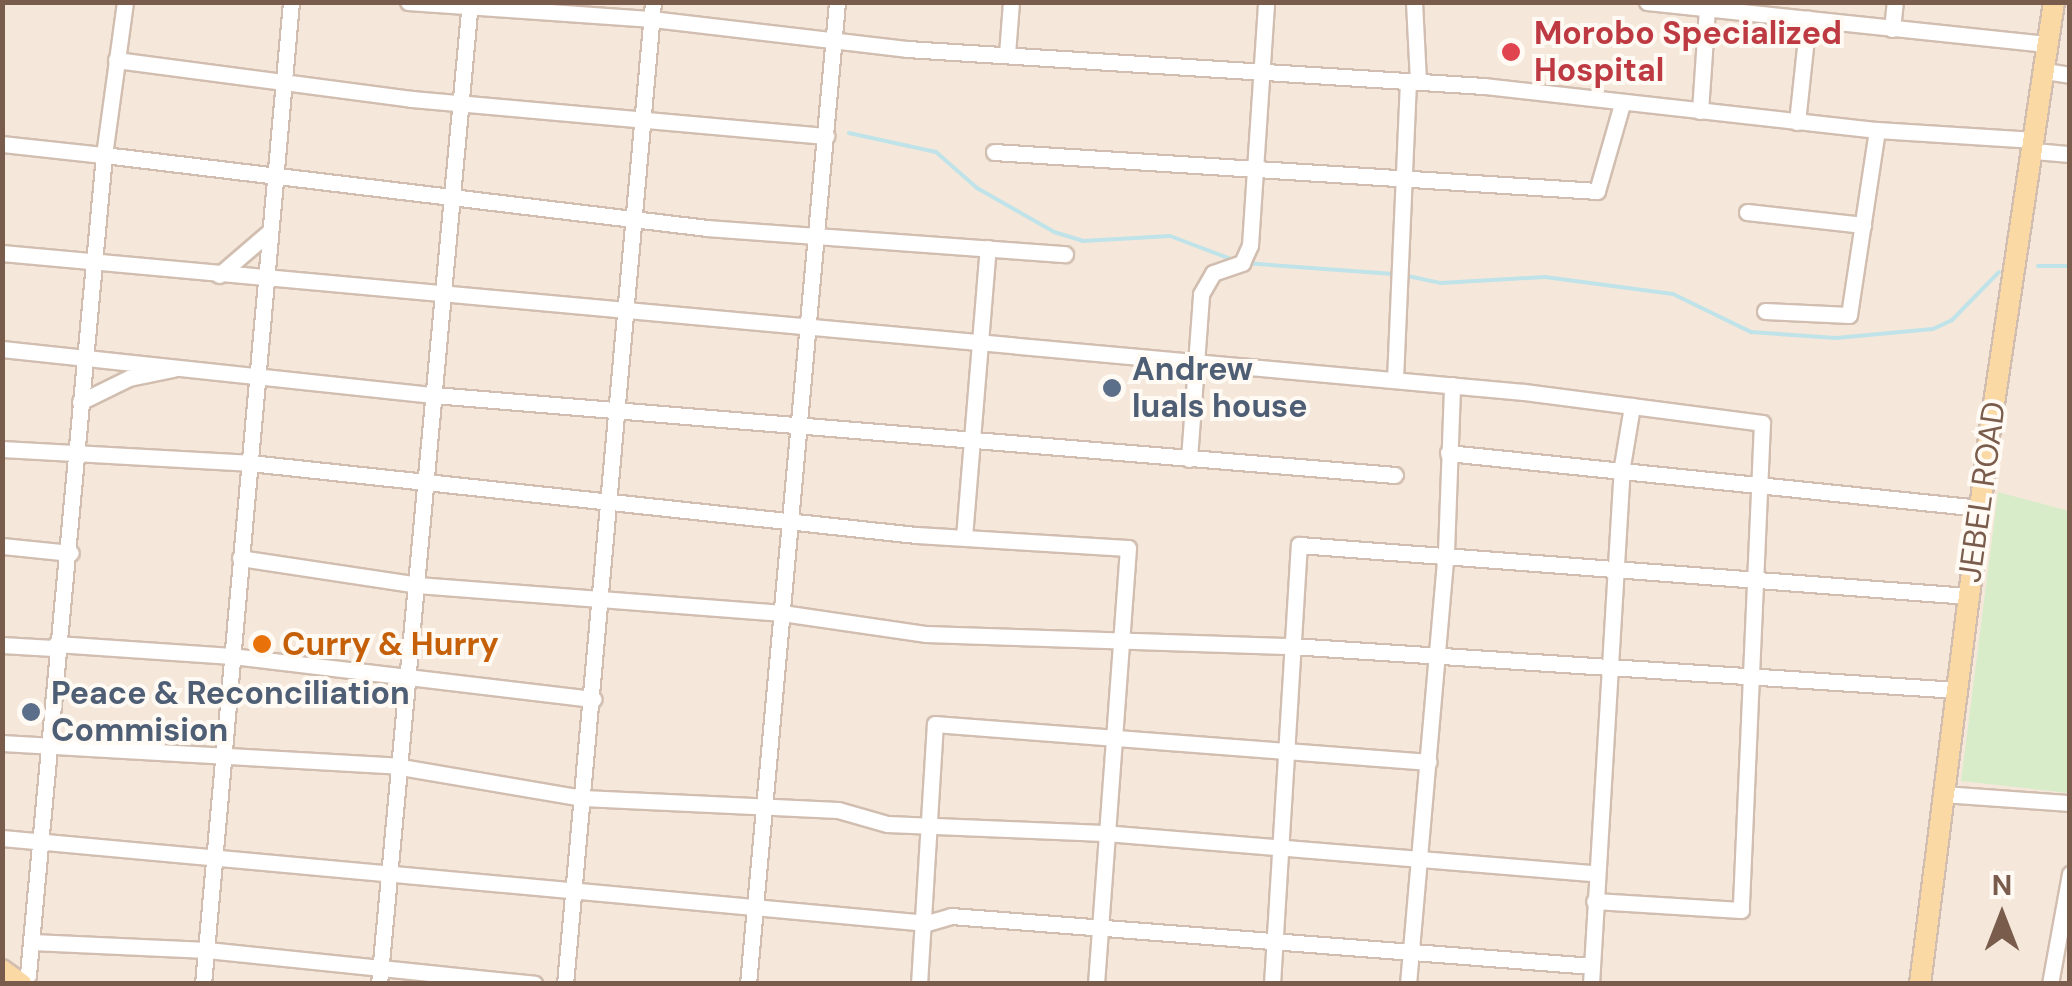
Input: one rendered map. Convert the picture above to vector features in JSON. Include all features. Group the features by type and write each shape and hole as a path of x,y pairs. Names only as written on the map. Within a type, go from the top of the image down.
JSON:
{"main road":[{"name":"JEBEL ROAD","path":"1920,984 1980,508 2054,2"},
{"path":"2,970 25,979"}],"street":[{"path":"25,979 53,745 55,646 71,552 80,402 104,155 125,2"},
{"path":"203,984 291,2"},
{"path":"408,2 652,11 835,40 1413,82 2034,146 2070,154"},
{"path":"748,984 837,2"},
{"path":"1007,54 1012,2"},
{"path":"1189,458 1200,294 1213,272 1242,263 1250,244 1266,2"},
{"path":"1395,380 1400,180 1413,82 1414,2"},
{"path":"1647,2 2048,44"},
{"path":"1892,29 1895,2"},
{"path":"380,976 395,766 431,481 449,200 470,4"},
{"path":"1700,110 1707,9"},
{"path":"565,984 652,11"},
{"path":"1796,122 1808,19"},
{"path":"116,60 284,83 826,136"},
{"path":"2045,71 2070,74"},
{"path":"994,152 1597,191 1622,104"},
{"path":"1765,311 1849,315 1877,130"},
{"path":"2,144 449,200 635,216 706,228 814,232 1064,254"},
{"path":"1747,212 1863,225"},
{"path":"219,275 268,233"},
{"path":"964,538 988,248"},
{"path":"2,253 1452,385 1762,423 1742,910 1594,901"},
{"path":"2,349 434,395 1395,475"},
{"path":"80,402 130,378 177,368"},
{"path":"1408,984 1446,552 1452,385"},
{"path":"1591,984 1595,872 1614,668 1622,466 1632,406"},
{"path":"2,449 78,458 250,463 431,481 610,505 964,538 1128,548 1104,833 1096,984"},
{"path":"1448,452 1622,466 1980,508"},
{"path":"2,546 71,552"},
{"path":"1272,984 1280,848 1291,750 1291,646 1298,546 1446,552 1968,596"},
{"path":"240,558 418,585 782,614 926,634 1291,646 1957,690"},
{"path":"2,645 232,656 406,680 593,699"},
{"path":"918,984 926,923 935,724 1429,762"},
{"path":"2,743 395,766 583,798 765,810 838,810 879,824 1104,833 1420,862 1595,872"},
{"path":"1943,794 2070,803"},
{"path":"2,838 214,853 926,923 951,916 1592,966"},
{"path":"2050,984 2062,955 2069,875"},
{"path":"32,942 206,950 380,976 534,984"}],"shaded area":[{"path":"3,3 2069,3 2069,983 3,983"}],"green space":[{"path":"1998,492 2069,511 2069,793 1961,781"}],"waterway":[{"path":"849,133 936,152 977,188 1054,232 1083,241 1170,236 1231,259"},
{"path":"1244,263 1394,274"},
{"path":"2038,266 2070,266"},
{"path":"1403,275 1441,283 1545,277 1673,294 1751,332 1836,338 1933,329 1952,320 1999,272"}],"place":[{"name":"Morobo Specialized Hospital","path":"1511,52"},
{"name":"Andrew luals house","path":"1112,388"},
{"name":"Curry & Hurry","path":"262,644"},
{"name":"Peace & Reconciliation Commision","path":"31,712"}]}
